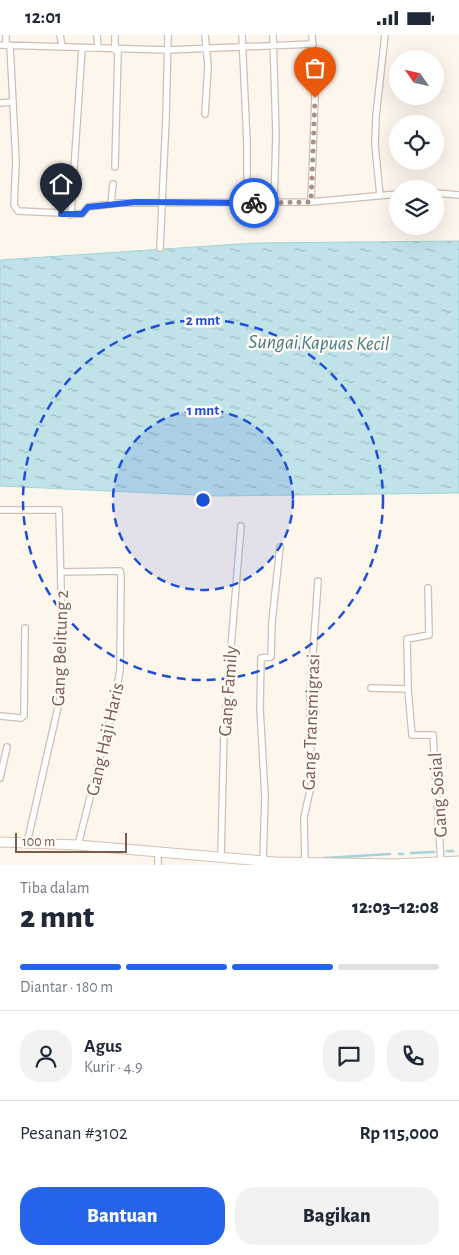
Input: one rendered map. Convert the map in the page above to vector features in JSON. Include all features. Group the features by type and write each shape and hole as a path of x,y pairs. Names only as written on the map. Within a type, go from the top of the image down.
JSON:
{"main road":[{"path":"0,842 78,845 263,861 275,864 382,865 441,864 459,861"}],"street":[{"path":"6,35 5,45 13,102 16,162 14,205 18,211 71,215 82,214 88,207 111,204 311,202 389,195"},
{"path":"60,35 62,46"},
{"path":"98,35 98,48"},
{"path":"115,35 117,50 115,167"},
{"path":"160,248 168,35"},
{"path":"205,35 205,114"},
{"path":"242,35 247,143 247,203"},
{"path":"274,35 276,135 274,203"},
{"path":"311,202 315,98 312,35"},
{"path":"380,196 375,145 376,116 385,35"},
{"path":"5,45 62,46 117,50 168,50 313,44"},
{"path":"71,215 82,48"},
{"path":"0,103 13,102"},
{"path":"111,204 113,184"},
{"path":"444,194 459,195"},
{"name":"Gang Belitung 2","path":"0,510 59,510 61,694 27,843"},
{"name":"Gang Family","path":"221,857 224,731 241,526"},
{"path":"263,861 264,797 261,658 272,657 272,622 280,547"},
{"name":"Gang Haji Haris","path":"61,572 120,571 121,576 120,671 116,699 78,845"},
{"name":"Gang Transmigrasi","path":"305,863 304,817 311,778 310,696 318,581"},
{"name":"Gang Sosial","path":"428,588 429,635 407,639 408,689 412,735 434,735 441,864"},
{"path":"0,716 21,718 24,716 26,628"},
{"path":"371,689 408,689"},
{"path":"0,778 7,747"},
{"path":"158,852 158,865"}],"water":[{"name":"Sungai Kapuas Kecil","path":"459,241 459,493 217,496 0,486 0,260 254,243"}],"waterway":[{"path":"447,851 453,851"},
{"path":"411,853 434,852"},
{"path":"324,858 390,854"}],"way so far":[{"path":"254,203 311,202 315,98"}],"route":[{"path":"61,214 82,214 88,207 136,202 254,203"}]}
